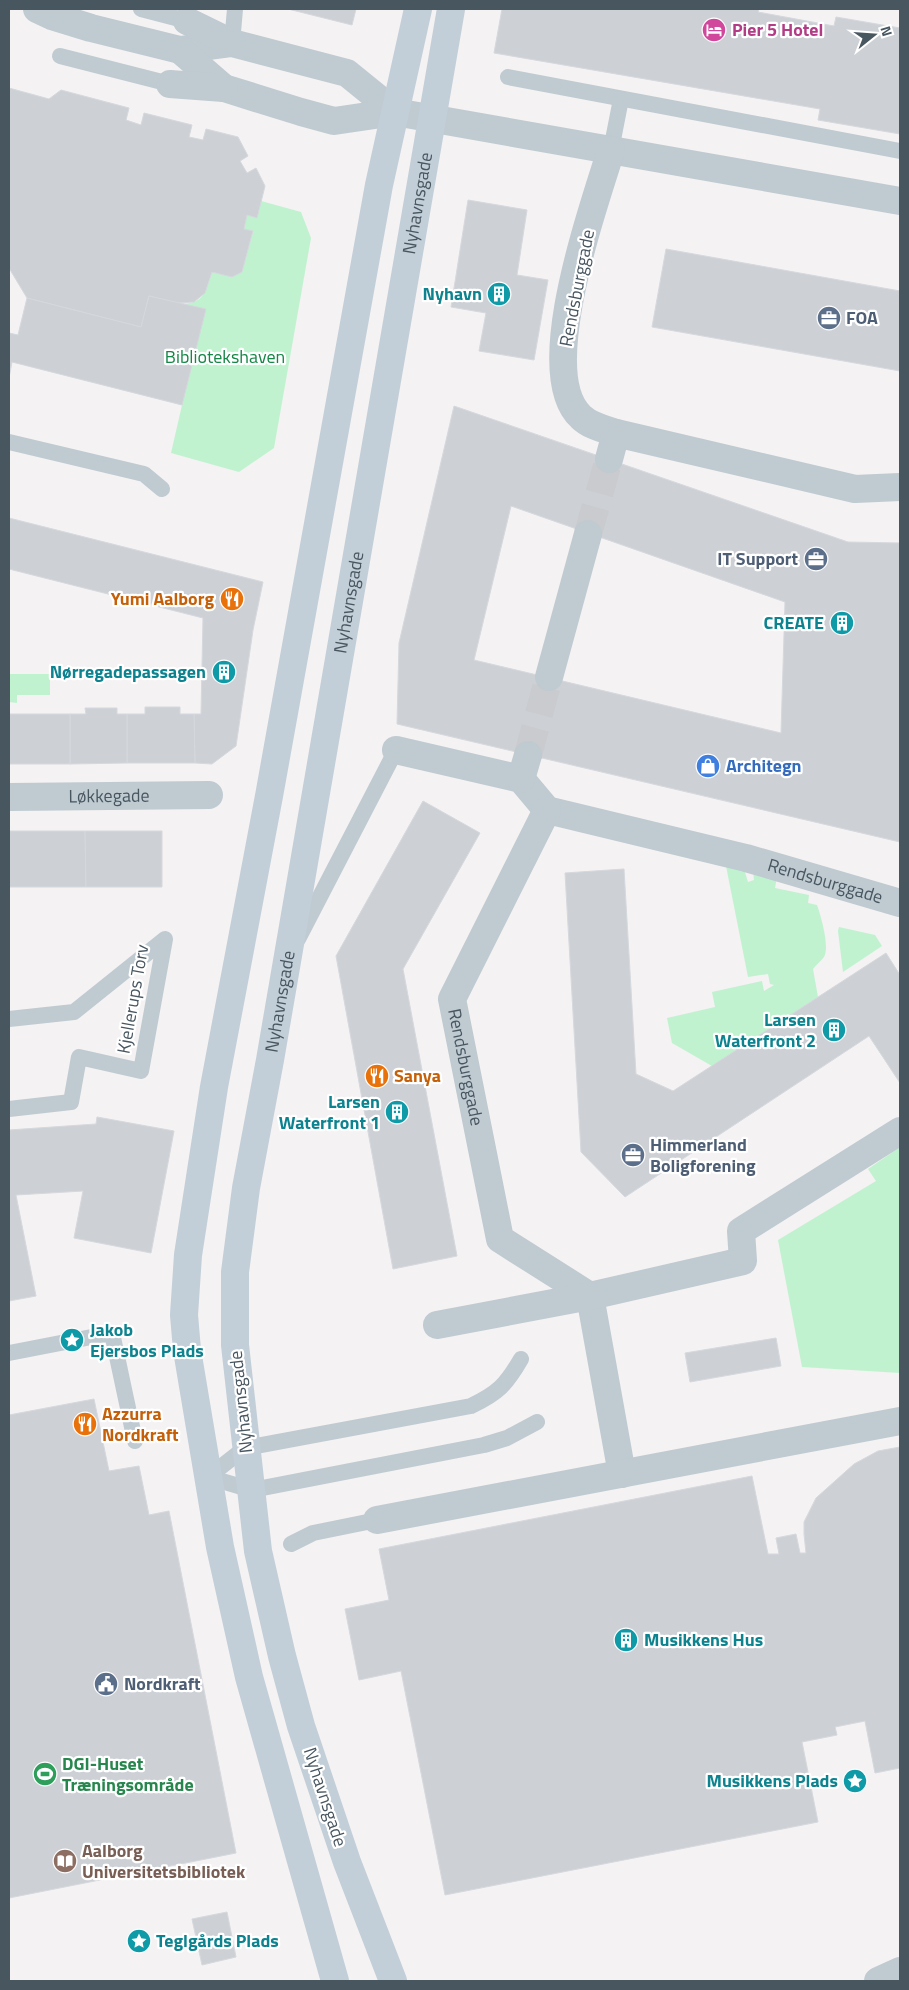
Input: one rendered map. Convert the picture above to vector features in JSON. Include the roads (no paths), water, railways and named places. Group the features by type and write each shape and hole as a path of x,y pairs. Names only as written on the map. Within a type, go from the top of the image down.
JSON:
{"main road":[{"path":"335,1981 249,1677 222,1559 184,1324 188,1255 214,1087 379,185 418,9"},
{"name":"Nyhavnsgade","path":"393,1981 347,1862 301,1726 282,1656 260,1560 245,1448 235,1345 235,1272 246,1188 270,1060 451,9"},
{"path":"302,1866 353,1981"}],"street":[{"path":"37,9 52,16 91,28 180,50 232,43"},
{"path":"186,20 232,43 347,73 395,112"},
{"path":"180,50 224,88"},
{"path":"170,84 224,88 334,121 395,112 900,201"},
{"name":"Rendsburggade","path":"611,150 579,257 564,334 563,368 569,399 581,417 595,426 616,433 855,489 900,487"},
{"path":"609,459 616,433"},
{"path":"549,677 588,534"},
{"path":"396,750 424,757 524,767 547,810"},
{"name":"Løkkegade","path":"9,797 209,795"},
{"name":"Rendsburggade","path":"590,1296 500,1239 452,999 547,810 746,858 900,903"},
{"path":"437,1325 590,1296 743,1261 741,1231 900,1131"},
{"path":"590,1296 622,1474"},
{"path":"377,1520 900,1421"},
{"path":"878,1981 900,1971"}],"lane":[{"path":"141,9 186,20"},
{"path":"232,43 235,9"},
{"path":"60,56 170,84"},
{"path":"508,77 900,151"},
{"path":"611,150 621,99"},
{"path":"9,442 144,474 162,489"},
{"path":"287,961 396,750"},
{"name":"Kjellerups Torv","path":"9,1019 74,1012 166,939 141,1071 79,1057 71,1102 9,1109"},
{"path":"9,1353 112,1333 135,1442"},
{"path":"208,1476 245,1448 471,1406 501,1389 510,1380 521,1359"},
{"path":"208,1476 252,1490 484,1445 507,1438 537,1422"},
{"path":"291,1544 313,1532 377,1520"}],"tunnel":[{"path":"588,534 609,459"},
{"path":"528,755 549,677"}],"place":[{"name":"Pier 5 Hotel","path":"714,30"},
{"name":"Nyhavn","path":"499,294"},
{"name":"FOA","path":"829,318"},
{"name":"IT Support","path":"816,559"},
{"name":"Yumi Aalborg","path":"232,599"},
{"name":"CREATE","path":"842,623"},
{"name":"Nørregadepassagen","path":"224,672"},
{"name":"Architegn","path":"708,766"},
{"name":"Larsen Waterfront 2","path":"834,1030"},
{"name":"Sanya","path":"377,1076"},
{"name":"Larsen Waterfront 1","path":"397,1112"},
{"name":"Himmerland Boligforening","path":"633,1155"},
{"name":"Jakob Ejersbos Plads","path":"72,1340"},
{"name":"Azzurra Nordkraft","path":"85,1424"},
{"name":"Musikkens Hus","path":"626,1640"},
{"name":"Nordkraft","path":"106,1684"},
{"name":"DGI-Huset Træningsområde","path":"45,1774"},
{"name":"Musikkens Plads","path":"855,1781"},
{"name":"Aalborg Universitetsbibliotek","path":"65,1861"},
{"name":"Teglgårds Plads","path":"139,1941"}],"park label":[{"name":"Bibliotekshaven","path":"225,357"}]}
